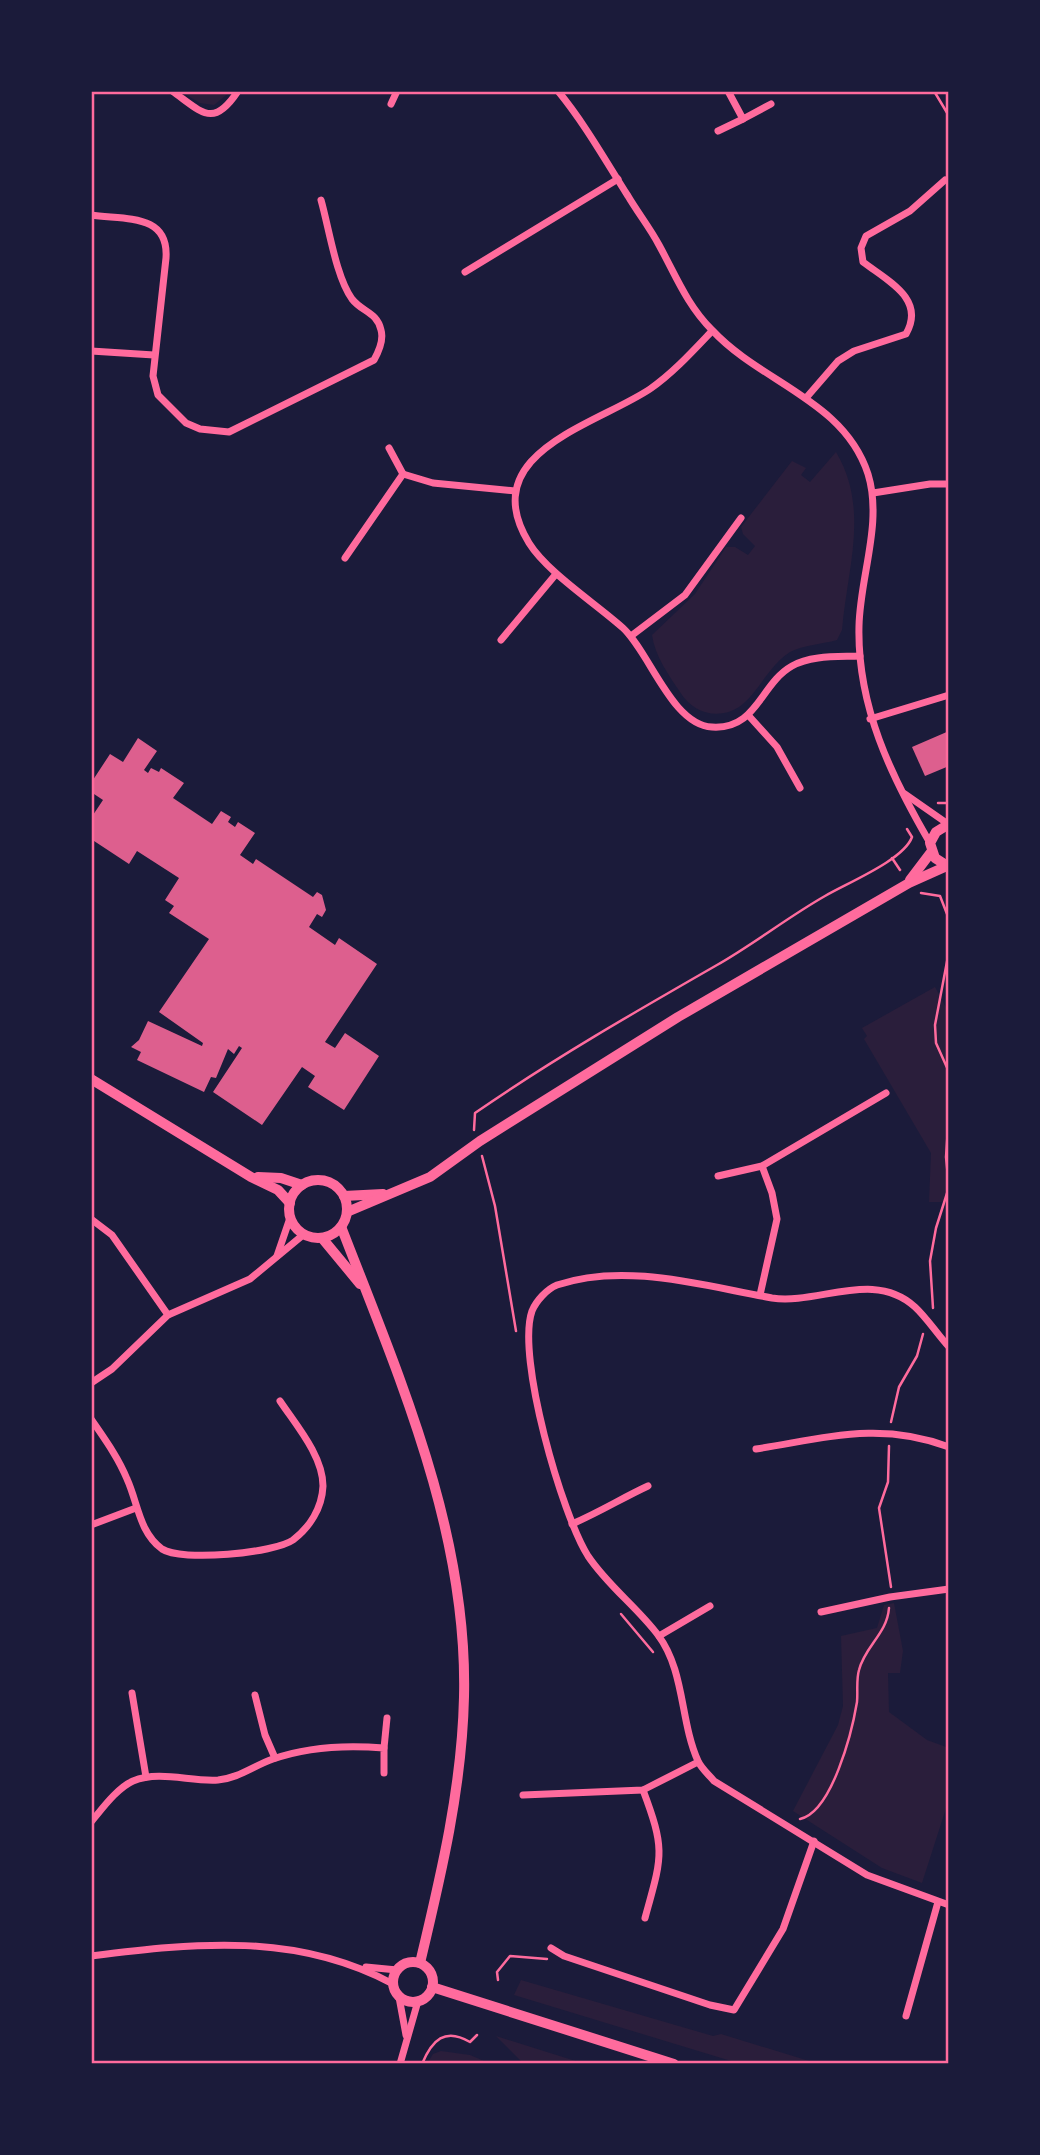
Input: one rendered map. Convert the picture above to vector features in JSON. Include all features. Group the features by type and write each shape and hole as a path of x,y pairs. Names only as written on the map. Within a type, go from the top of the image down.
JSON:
{"street":[{"path":"172,91 204,113 215,114 226,110 238,91"},
{"path":"391,104 397,91"},
{"path":"728,91 743,119"},
{"path":"562,93 658,244 679,287 712,331 752,366 806,398 843,427 867,471 873,493 873,520 859,625 860,656 870,719 887,761 905,793 908,806 940,863 948,866"},
{"path":"718,131 771,104"},
{"path":"465,272 618,179"},
{"path":"806,398 838,361 854,351 906,334 912,324 913,310 907,295 863,262 861,248 866,236 910,211 945,180"},
{"path":"91,215 150,223 163,232 167,242 166,258 153,376 158,395 173,414 200,429 229,432 373,360 380,349 382,332 376,316 353,300 343,279 321,200"},
{"path":"712,331 650,388 544,448 530,461 515,491 518,520 529,544 556,574 590,598 631,636 678,707 691,721 708,727 722,728 749,716 789,667 805,660 860,656"},
{"path":"91,351 154,355"},
{"path":"389,448 403,474 433,483 515,491"},
{"path":"345,558 403,474"},
{"path":"873,493 930,484 949,484"},
{"path":"631,636 685,595 741,517"},
{"path":"501,640 556,574"},
{"path":"870,719 949,695"},
{"path":"749,716 777,747 800,788"},
{"path":"905,793 948,824 936,832 931,847 909,883"},
{"path":"347,1212 430,1177 480,1141 678,1017 909,883 948,866"},
{"path":"91,1079 251,1177 278,1190 290,1203"},
{"path":"718,1176 762,1167 886,1093"},
{"path":"760,1296 777,1219 772,1193 762,1167"},
{"path":"251,1177 282,1178 302,1185 323,1181 332,1184 344,1196 347,1212 342,1229 426,1452 448,1541 460,1611 464,1696 460,1767 452,1827 420,1963"},
{"path":"277,1256 290,1218 290,1203 302,1185"},
{"path":"344,1196 389,1194"},
{"path":"290,1218 303,1235 322,1238 342,1229"},
{"path":"91,1219 112,1235 168,1315"},
{"path":"91,1384 112,1369 168,1315 241,1284 303,1235"},
{"path":"322,1238 366,1292"},
{"path":"949,1347 913,1305 874,1289 790,1301 661,1276 631,1276 555,1286 540,1298 532,1311 529,1341 548,1456 572,1524 587,1554 606,1580 659,1636 675,1672 698,1762 714,1781 867,1875 949,1905"},
{"path":"91,1419 128,1480 136,1508 150,1538 164,1551 190,1557 224,1555 290,1542 308,1526 321,1503 323,1483 317,1460 280,1401"},
{"path":"756,1449 858,1433 889,1432 924,1438 949,1447"},
{"path":"572,1524 611,1508 648,1486"},
{"path":"91,1525 136,1508"},
{"path":"821,1612 890,1597 949,1590"},
{"path":"659,1636 710,1606"},
{"path":"132,1693 146,1777"},
{"path":"255,1695 265,1735 275,1758"},
{"path":"384,1773 387,1718"},
{"path":"91,1822 130,1782 146,1777 218,1780 244,1774 275,1758 316,1749 359,1746 384,1748"},
{"path":"523,1795 643,1790 698,1762"},
{"path":"643,1790 658,1830 662,1857 645,1918"},
{"path":"551,1948 565,1956 710,2005 734,2010 783,1929 814,1841"},
{"path":"906,2016 938,1902"},
{"path":"91,1956 190,1944 244,1946 293,1950 361,1967 397,1970"},
{"path":"393,1984 397,1970 403,1964 420,1963 432,1975 432,1987 418,2001 400,2064"},
{"path":"361,1967 393,1984 399,1997 406,2036"},
{"path":"432,1987 674,2064"},
{"path":"399,1997 418,2001"}],"path":[{"path":"934,91 949,116"},
{"path":"516,1332 495,1206 480,1141 473,1127 475,1113 645,1004 717,965 818,900 892,858"},
{"path":"949,951 934,1026 936,1043 949,1072"},
{"path":"791,1816 799,1819 808,1817 820,1806 830,1787 857,1701 859,1670 882,1635 892,1584 879,1508 888,1482 889,1432 899,1387 918,1356 934,1302 929,1278 930,1261 949,1187 946,1157 949,1113"},
{"path":"617,1609 654,1654"},
{"path":"498,1980 497,1972 510,1956 542,1960 565,1956"},
{"path":"422,2064 429,2047 444,2036 458,2035 470,2042 477,2035"}],"shaded area":[{"path":"180,91 231,91 214,105 200,103"},
{"path":"836,452 852,495 854,517 854,540 842,630 837,640 790,652 775,665 746,701 731,711 714,714 698,709 685,699 667,672 659,658 652,635 695,594 726,547 735,547 748,555 755,546 743,534 741,527 792,461 806,468 801,475 810,482"},
{"path":"935,987 949,1013 949,1202 929,1202 931,1153 864,1039 867,1036 862,1028"},
{"path":"894,1603 903,1651 900,1673 888,1673 889,1712 927,1740 949,1748 949,1799 922,1883 882,1868 793,1811 838,1725 843,1706 841,1636 877,1628 884,1605"},
{"path":"521,1980 713,2036 721,2034 819,2064 741,2064 514,1995"},
{"path":"496,2036 585,2064 524,2064"},
{"path":"441,2051 470,2055 491,2064 427,2064 433,2054"}],"building":[{"path":"949,731 949,766 925,776 912,747"},
{"path":"138,738 157,751 144,770 148,773 151,768 159,772 161,768 184,783 173,798 212,824 221,811 231,817 228,822 235,827 238,822 255,833 240,855 253,864 256,859 313,897 317,892 322,895 326,910 322,917 317,914 309,927 335,945 339,938 377,964 325,1042 335,1048 345,1033 379,1056 344,1110 308,1087 315,1076 302,1067 262,1125 213,1092 242,1048 239,1046 234,1054 228,1049 216,1078 211,1077 204,1092 137,1060 141,1052 131,1047 139,1040 148,1021 202,1046 203,1043 159,1012 209,939 169,913 174,906 165,900 179,878 137,851 129,864 91,839 91,818 103,800 91,792 91,783 110,754 123,762"}]}
